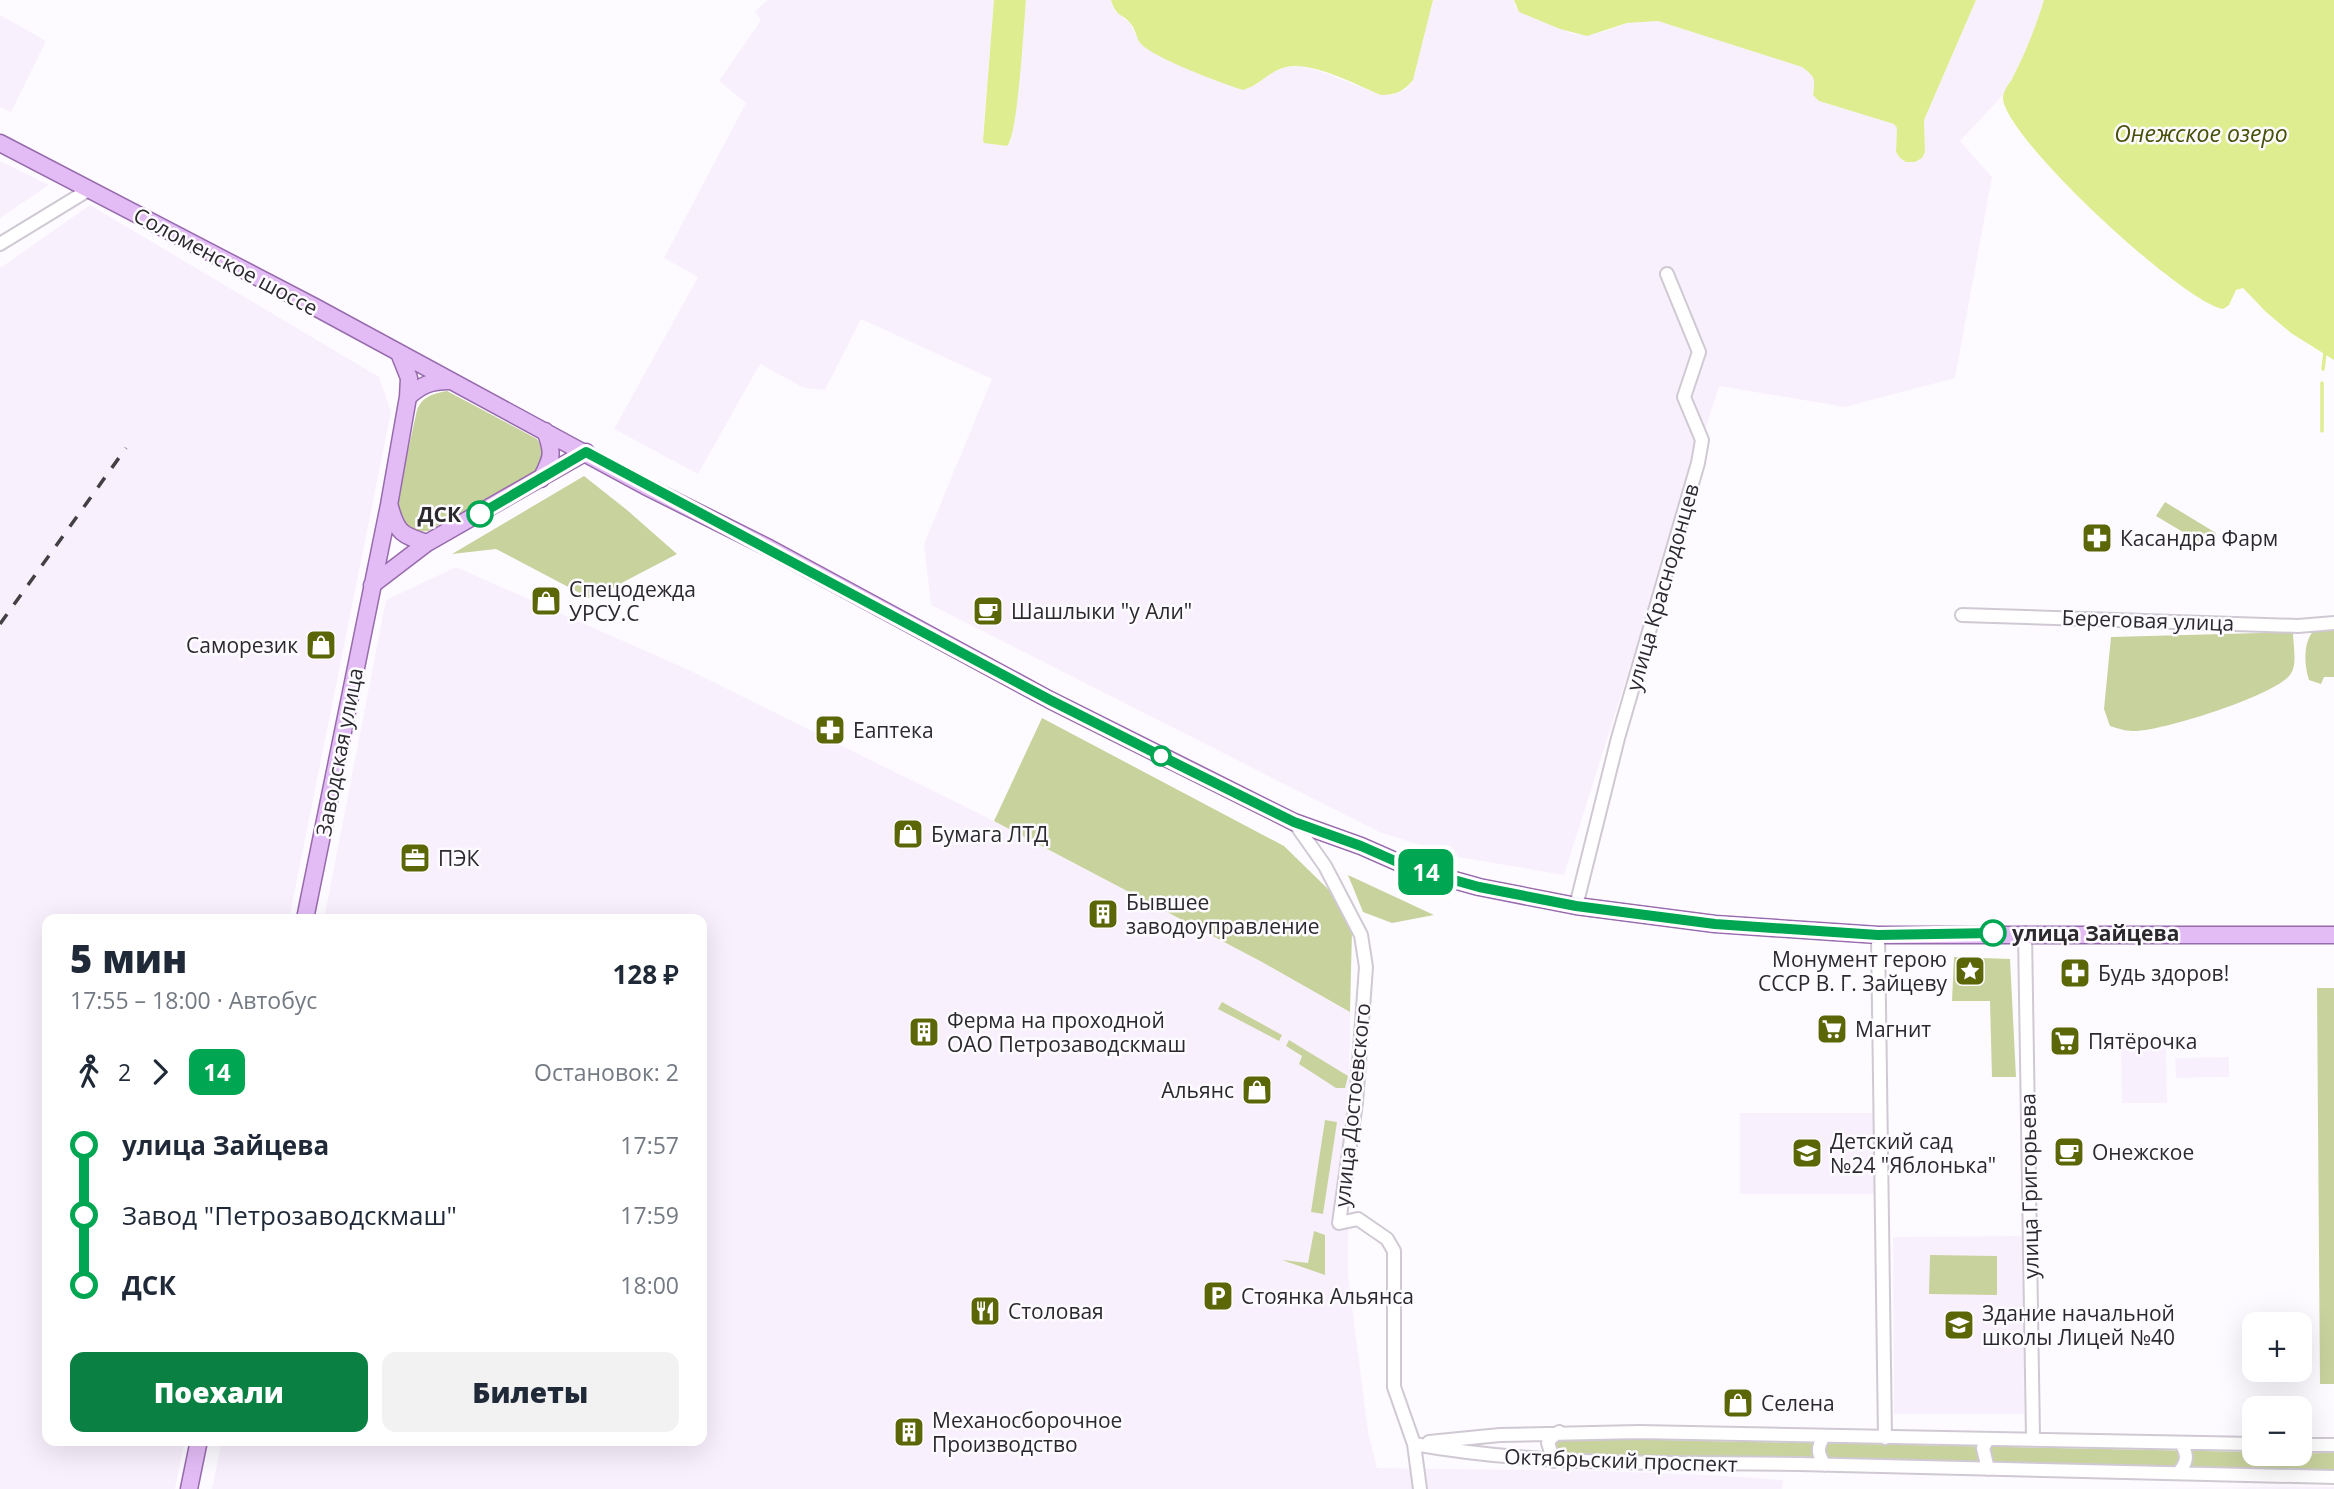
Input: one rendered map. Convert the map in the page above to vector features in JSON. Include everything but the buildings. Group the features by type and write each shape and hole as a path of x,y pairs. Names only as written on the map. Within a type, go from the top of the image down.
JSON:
{"main road":[{"name":"Соломенское шоссе","path":"0,143 451,381"},
{"name":"Заводская улица","path":"306,914 389,505 408,397 410,377 398,353"},
{"path":"408,397 419,387 434,381 451,381 1050,700 1294,822 1361,846 1411,868 1479,887 1576,906 1715,924 1878,935 2334,935"},
{"path":"541,479 551,458 551,446 545,431"},
{"path":"372,585 427,543 586,452"},
{"path":"389,505 395,526 413,538 427,543"},
{"path":"189,1489 198,1446"}],"street":[{"path":"0,244 90,189"},
{"name":"улица Краснодонцев","path":"1576,906 1618,738 1702,440 1684,397 1699,352 1667,274"},
{"name":"Береговая улица","path":"1962,615 2298,626 2334,623"},
{"name":"улица Достоевского","path":"1294,822 1325,866 1361,935 1366,967 1356,1103 1339,1223 1358,1219 1387,1239 1394,1251 1394,1387 1414,1444 1420,1489"},
{"name":"улица Григорьева","path":"2025,933 2033,1438"},
{"path":"1878,935 1885,1438"},
{"path":"1554,1461 1548,1443 1559,1432"},
{"name":"Октябрьский проспект","path":"1414,1444 1500,1434 1559,1432 2033,1438 2242,1444"},
{"path":"1824,1436 1818,1446 1818,1454 1825,1465"},
{"path":"1988,1439 1983,1448 1988,1469"},
{"path":"2178,1473 2186,1464 2187,1457 2181,1443"},
{"name":"Октябрьский проспект","path":"1414,1444 1472,1454 1595,1463 1825,1465 2334,1477"},
{"path":"2312,1445 2334,1446"}],"shaded area":[{"path":"768,0 994,0 983,134 985,143 1006,146 1011,141 1026,0 1111,0 1114,10 1130,23 1139,41 1147,49 1242,90 1256,85 1271,73 1286,67 1300,66 1381,95 1392,95 1406,89 1413,80 1433,0 1514,0 1515,7 1574,34 1603,32 1627,23 1658,21 1802,67 1814,77 1816,84 1813,91 1819,101 1894,124 1897,127 1896,152 1906,162 1915,162 1922,158 1925,152 1924,120 1976,0 2044,0 2029,47 2003,95 1960,141 1992,177 1955,378 1845,407 1719,386 1564,875 1458,857 1379,832 931,605 924,544 992,379 861,319 825,390 804,388 760,364 698,474 614,429 698,277 664,258 746,103 719,81 761,20 755,11"},
{"path":"0,15 46,41 11,112 0,107"},
{"path":"0,161 49,185 0,218"},
{"path":"90,205 379,377 391,412 290,914 42,914 42,1446 184,1446 175,1489 0,1489 0,268"},
{"path":"447,391 537,439 542,461 535,473 428,531 416,530 407,525 396,505 417,410 429,396"},
{"path":"584,476 677,554 591,599 496,549 452,554"},
{"path":"2165,502 2216,533 2208,547 2156,516"},
{"path":"456,567 691,671 994,821 1262,962 1350,1012 1348,1274 1368,1432 1377,1468 1710,1475 1783,1480 1782,1489 212,1489 221,1446 707,1446 707,914 325,914 386,600"},
{"path":"2314,630 2334,631 2334,677 2324,677 2321,684 2309,680 2306,668 2306,647"},
{"path":"2293,632 2294,660 2290,675 2262,693 2166,726 2132,731 2110,726 2104,709 2111,637"},
{"path":"1042,718 1284,846 1328,889 1352,931 1350,1012 1262,962 994,821"},
{"path":"1348,875 1434,915 1392,923 1363,912"},
{"path":"1954,957 2010,959 2016,1077 1992,1077 1990,1001 1952,1001"},
{"path":"2317,988 2334,988 2334,1384 2320,1384"},
{"path":"1222,1002 1282,1035 1279,1041 1218,1009"},
{"path":"1289,1040 1348,1076 1345,1088 1336,1088 1299,1064 1302,1056 1286,1046"},
{"path":"2166,1047 2167,1103 2122,1103 2121,1048"},
{"path":"2229,1057 2229,1077 2176,1078 2175,1058"},
{"name":"Детский сад №24 \"Яблонька\"","path":"1740,1113 1874,1113 1874,1194 1740,1194"},
{"path":"1325,1120 1337,1122 1323,1214 1311,1212"},
{"path":"1314,1231 1325,1235 1325,1275 1282,1260 1308,1263"},
{"name":"Здание начальной школы Лицей №40","path":"2023,1236 2024,1414 1894,1414 1893,1237"},
{"path":"1930,1255 1997,1256 1997,1295 1929,1294"},
{"path":"1564,1438 2242,1452 2242,1466 2312,1466 2312,1453 2334,1453 2334,1472 1561,1455 1556,1448 1557,1440"},
{"path":"2334,1487 2334,1489 2121,1488"}],"water":[{"path":"994,0 1026,0 1017,102 1011,138 1007,146 984,143 983,140"},
{"path":"1111,0 1433,0 1413,80 1399,92 1381,95 1334,75 1297,66 1280,69 1243,90 1233,87 1189,70 1149,50 1141,44 1133,26 1118,13"},
{"path":"1514,0 1976,0 1924,120 1925,152 1922,158 1915,162 1906,162 1896,152 1897,128 1894,124 1819,101 1813,95 1814,79 1802,67 1658,21 1627,23 1587,36 1560,29 1519,12"},
{"name":"Онежское озеро","path":"2044,0 2334,0 2334,360 2291,333 2243,288 2236,290 2229,305 2223,309 2202,300 2171,279 2098,216 2032,146 2011,118 2003,98 2034,31"}],"waterway":[{"path":"2323,369 2325,353"},
{"path":"2322,383 2322,431"}],"railway":[{"path":"0,624 126,448"}],"bus line":[{"name":"14","path":"480,514 586,452 603,464 769,548 1050,700 1238,795 1294,822 1361,846 1411,868 1479,887 1576,906 1715,924 1878,935 1993,933"}],"place":[{"name":"ДСК","path":"480,514"},
{"name":"Касандра Фарм","path":"2097,538"},
{"name":"Спецодежда УРСУ.С","path":"546,601"},
{"name":"Шашлыки \"у Али\"","path":"988,611"},
{"name":"Саморезик","path":"321,645"},
{"name":"Еаптека","path":"830,730"},
{"name":"Бумага ЛТД","path":"908,834"},
{"name":"ПЭК","path":"415,858"},
{"name":"Бывшее заводоуправление","path":"1103,914"},
{"name":"улица Зайцева","path":"1993,933"},
{"name":"Монумент герою СССР В. Г. Зайцеву","path":"1970,971"},
{"name":"Будь здоров!","path":"2075,973"},
{"name":"Магнит","path":"1832,1029"},
{"name":"Ферма на проходной ОАО Петрозаводскмаш","path":"924,1032"},
{"name":"Пятёрочка","path":"2065,1041"},
{"name":"Альянс","path":"1257,1090"},
{"name":"Онежское","path":"2069,1152"},
{"name":"Детский сад №24 \"Яблонька\"","path":"1807,1153"},
{"name":"Стоянка Альянса","path":"1218,1296"},
{"name":"Столовая","path":"985,1311"},
{"name":"Здание начальной школы Лицей №40","path":"1959,1325"},
{"name":"Селена","path":"1738,1403"},
{"name":"Механосборочное Производство","path":"909,1432"}]}
